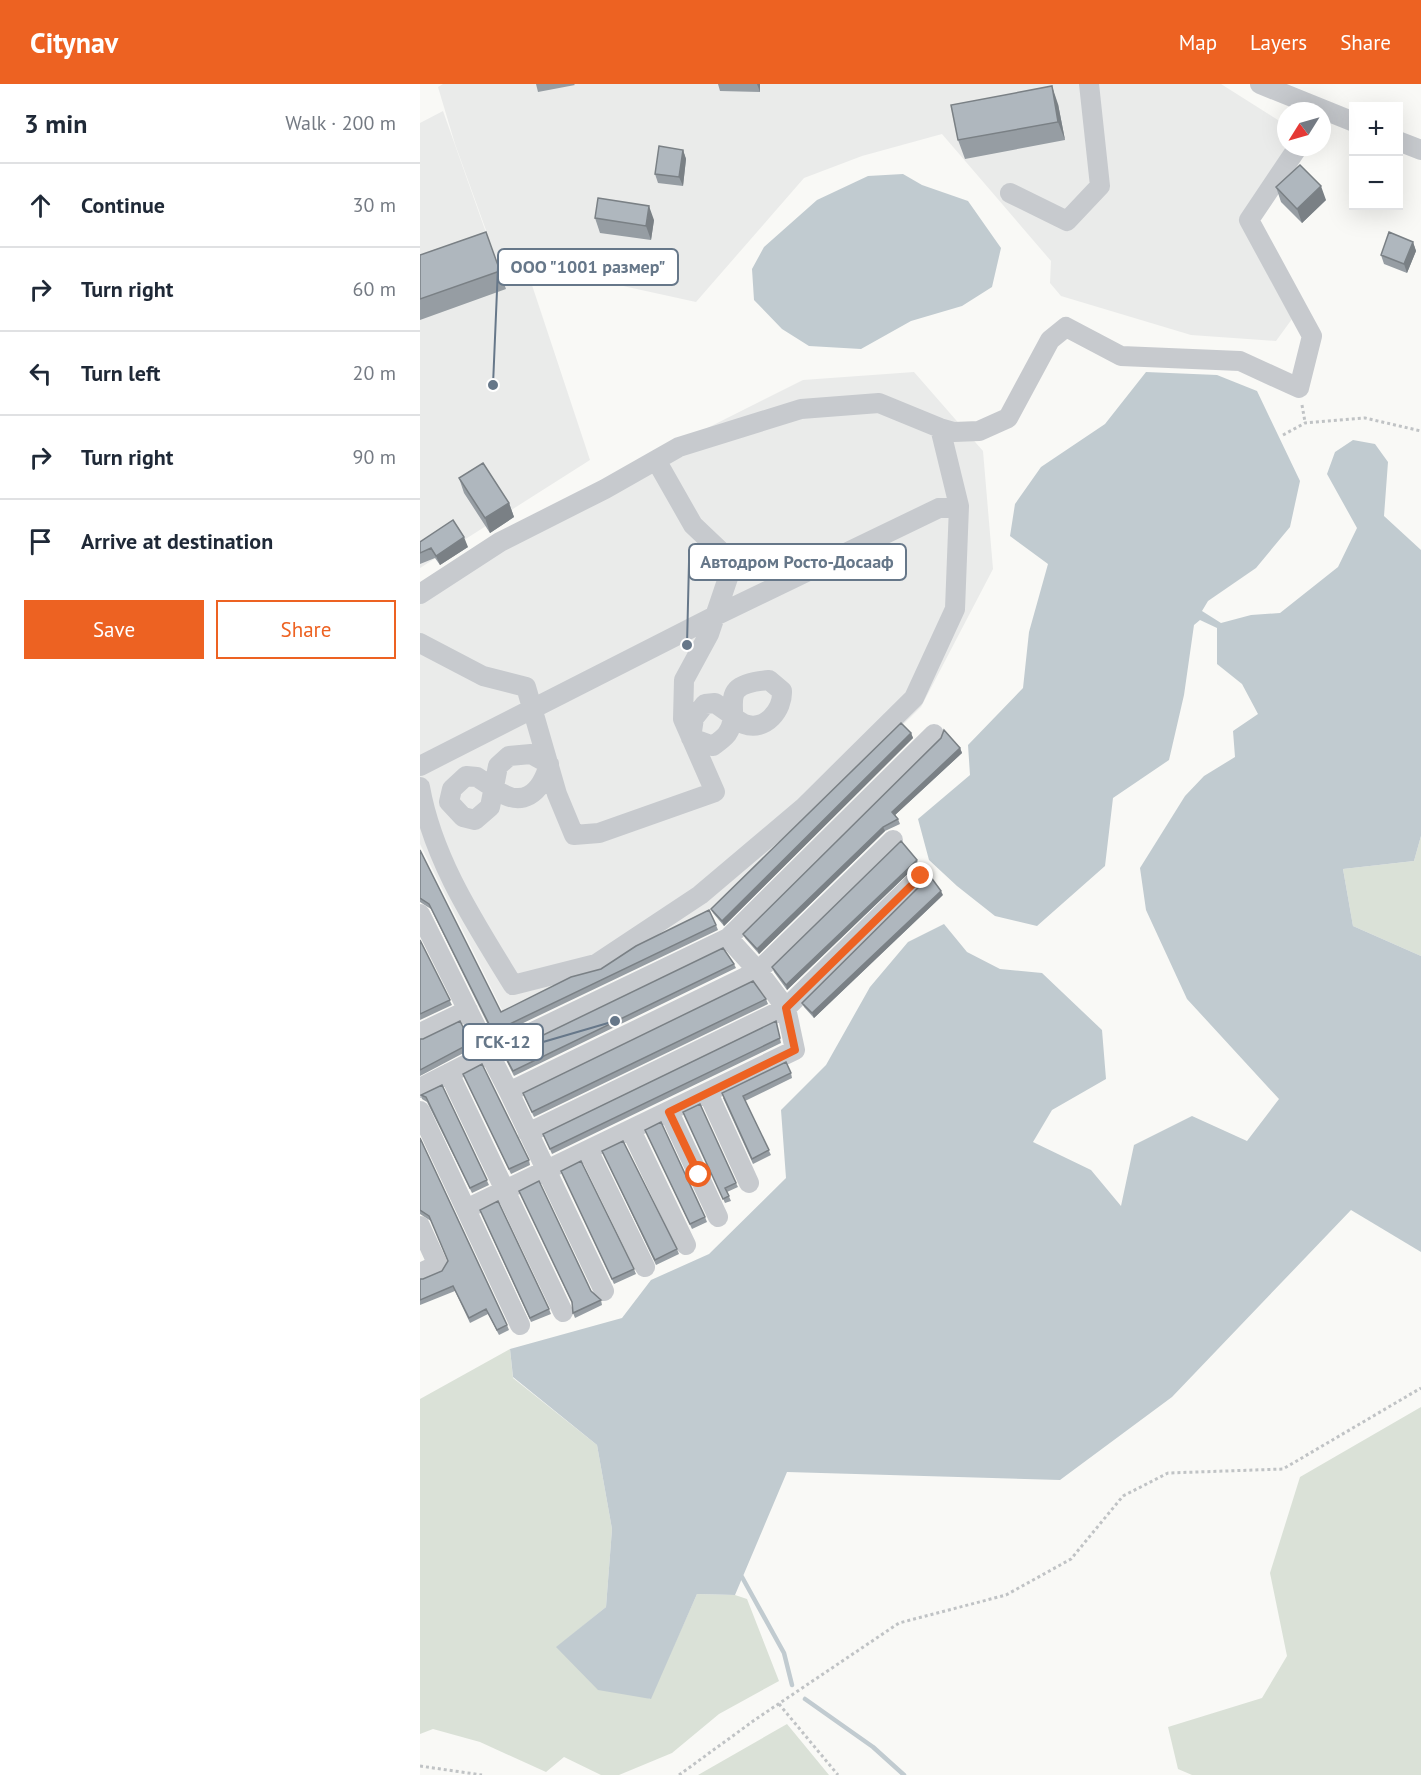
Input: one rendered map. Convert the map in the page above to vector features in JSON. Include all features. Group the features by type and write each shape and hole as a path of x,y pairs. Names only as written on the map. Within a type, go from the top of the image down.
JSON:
{"street":[{"path":"1010,193 1066,221 1100,186 1089,84"},
{"path":"1260,84 1302,102"},
{"path":"1331,114 1349,121"},
{"path":"1403,143 1421,150"},
{"path":"420,594 500,542 605,489 679,447 801,409 879,403 954,432 979,431 1008,418 1050,340 1066,327 1121,356 1240,361 1299,388 1312,336 1249,220 1292,156"},
{"path":"420,787 426,821 460,898 513,985 596,964 700,895 803,808 914,699 955,609 959,506 940,428"},
{"path":"420,643 483,676 526,687 556,794 574,835 599,833 715,792 683,719 684,680 709,634 733,563 693,525 656,460"},
{"path":"420,766 715,616 939,508 959,506"},
{"path":"715,703 732,715 728,733 713,746 691,738 694,718 705,704 715,703"},
{"path":"420,1088 728,938 934,734"},
{"path":"531,754 549,764 545,777 534,792 520,799 507,798 495,789 494,781 498,765 509,756 531,754"},
{"path":"509,1092 759,971 893,840"},
{"path":"528,1133 786,1008 921,876"},
{"path":"420,914 509,1092 604,1291"},
{"path":"466,1209 795,1050 786,1008 759,971 728,938"},
{"path":"422,1027 468,1010"},
{"path":"449,1073 563,1312"},
{"path":"708,1093 749,1183"},
{"path":"420,1111 520,1325"},
{"path":"669,1112 718,1217"},
{"path":"631,1130 686,1245"},
{"path":"588,1150 645,1267"},
{"path":"420,1226 438,1264 420,1273"}],"path":[{"path":"1283,435 1305,423 1365,418 1421,430"},
{"path":"679,1775 899,1623 1006,1595 1071,1559 1123,1496 1168,1473 1283,1469 1421,1388"},
{"path":"779,1704 838,1775"},
{"path":"420,1766 482,1775"}],"shaded area":[{"path":"443,84 1221,84 1277,119 1277,156 1287,156 1240,223 1292,319 1276,341 1191,335 1061,296 1050,283 1051,261 942,134 862,156 804,178 696,302 496,258 455,144 438,87"},
{"path":"443,111 495,258 528,273 590,460 420,568 420,123"},
{"path":"903,174 922,185 968,201 1001,248 992,287 962,306 911,321 861,349 809,346 782,329 754,300 752,269 764,247 817,200 868,176"},
{"path":"914,372 983,451 993,569 921,707 710,913 504,1014 420,844 420,583 602,481 803,380"},
{"path":"1146,372 1217,375 1257,391 1300,481 1290,527 1256,568 1208,601 1202,611 1221,623 1251,615 1280,613 1338,567 1357,528 1327,474 1335,452 1353,440 1375,444 1388,462 1384,516 1421,550 1421,836 1414,861 1343,869 1353,926 1421,956 1421,1252 1351,1210 1172,1397 1060,1480 787,1472 735,1595 697,1594 651,1699 598,1690 556,1647 606,1607 612,1529 597,1445 513,1377 510,1349 622,1318 651,1280 709,1254 786,1178 781,1110 826,1065 870,987 908,942 944,924 967,952 1000,969 1042,973 1102,1030 1106,1079 1052,1110 1033,1142 1091,1170 1121,1206 1134,1145 1192,1116 1247,1141 1279,1099 1187,999 1146,910 1140,868 1185,796 1204,776 1235,757 1233,731 1258,714 1242,684 1217,664 1217,628 1200,620 1194,625 1184,695 1169,760 1113,798 1105,866 1037,926 995,916 957,886 929,860 918,819 970,775 968,745 1023,688 1029,632 1048,564 1010,536 1015,504 1041,467 1105,424"},
{"path":"1421,836 1421,956 1353,926 1343,869 1414,861"},
{"path":"510,1349 513,1378 597,1445 612,1529 606,1607 557,1647 650,1699 697,1594 735,1595 747,1599 779,1681 719,1714 672,1753 619,1775 601,1775 564,1757 546,1772 480,1742 433,1729 420,1734 420,1399"},
{"path":"1421,1407 1421,1775 1192,1775 1178,1769 1168,1727 1262,1698 1287,1656 1270,1573 1300,1477"},
{"path":"787,1724 829,1775 698,1775"}],"building":[{"path":"1052,86 1058,122 958,140 951,105"},
{"path":"659,146 683,150 679,177 655,174"},
{"path":"1300,165 1321,186 1297,209 1276,187"},
{"path":"598,198 649,206 646,226 595,218"},
{"path":"486,232 500,271 420,299 420,255"},
{"path":"1389,232 1413,242 1404,264 1381,255"},
{"path":"483,463 509,503 485,518 459,478"},
{"path":"453,520 464,537 436,556 431,548 420,553 420,542"},
{"path":"901,723 911,733 722,921 711,909"},
{"path":"944,730 960,748 892,812 898,819 883,827 757,949 743,934 941,738"},
{"path":"901,841 917,860 786,985 772,967"},
{"path":"420,850 501,1012 571,977 601,969 636,946 709,910 716,925 493,1032 429,904 420,898"},
{"path":"930,876 941,891 812,1013 802,1003"},
{"path":"420,940 450,1000 420,1014"},
{"path":"723,948 734,964 513,1071 504,1054"},
{"path":"753,981 766,999 532,1112 523,1093"},
{"path":"460,1021 471,1043 420,1070 420,1039"},
{"path":"776,1021 780,1038 550,1149 543,1134"},
{"path":"786,1062 791,1073 743,1096 769,1150 752,1159 722,1093"},
{"path":"482,1064 529,1160 509,1169 463,1074"},
{"path":"442,1085 487,1180 470,1188 426,1097 421,1095"},
{"path":"700,1104 736,1183 725,1188 729,1196 723,1199 683,1112"},
{"path":"661,1122 705,1217 690,1224 645,1130"},
{"path":"420,1138 507,1325 497,1330 486,1309 469,1318 453,1286 420,1300 420,1279 442,1271 448,1261 429,1216 420,1210"},
{"path":"623,1141 677,1249 655,1260 602,1151"},
{"path":"581,1161 634,1269 612,1279 561,1171"},
{"path":"539,1181 591,1291 601,1300 573,1313 572,1302 519,1191"},
{"path":"498,1201 549,1309 530,1318 480,1210"}],"waterway":[{"path":"742,1577 784,1653 792,1685"},
{"path":"805,1699 873,1747 904,1775"}],"place":[{"name":"ООО \"1001 размер\"","path":"493,385"},
{"name":"Автодром Росто-Досааф","path":"687,645"},
{"name":"ГСК-12","path":"615,1021"}],"route":[{"path":"699,1175 669,1112 795,1050 786,1008 921,876"}]}
